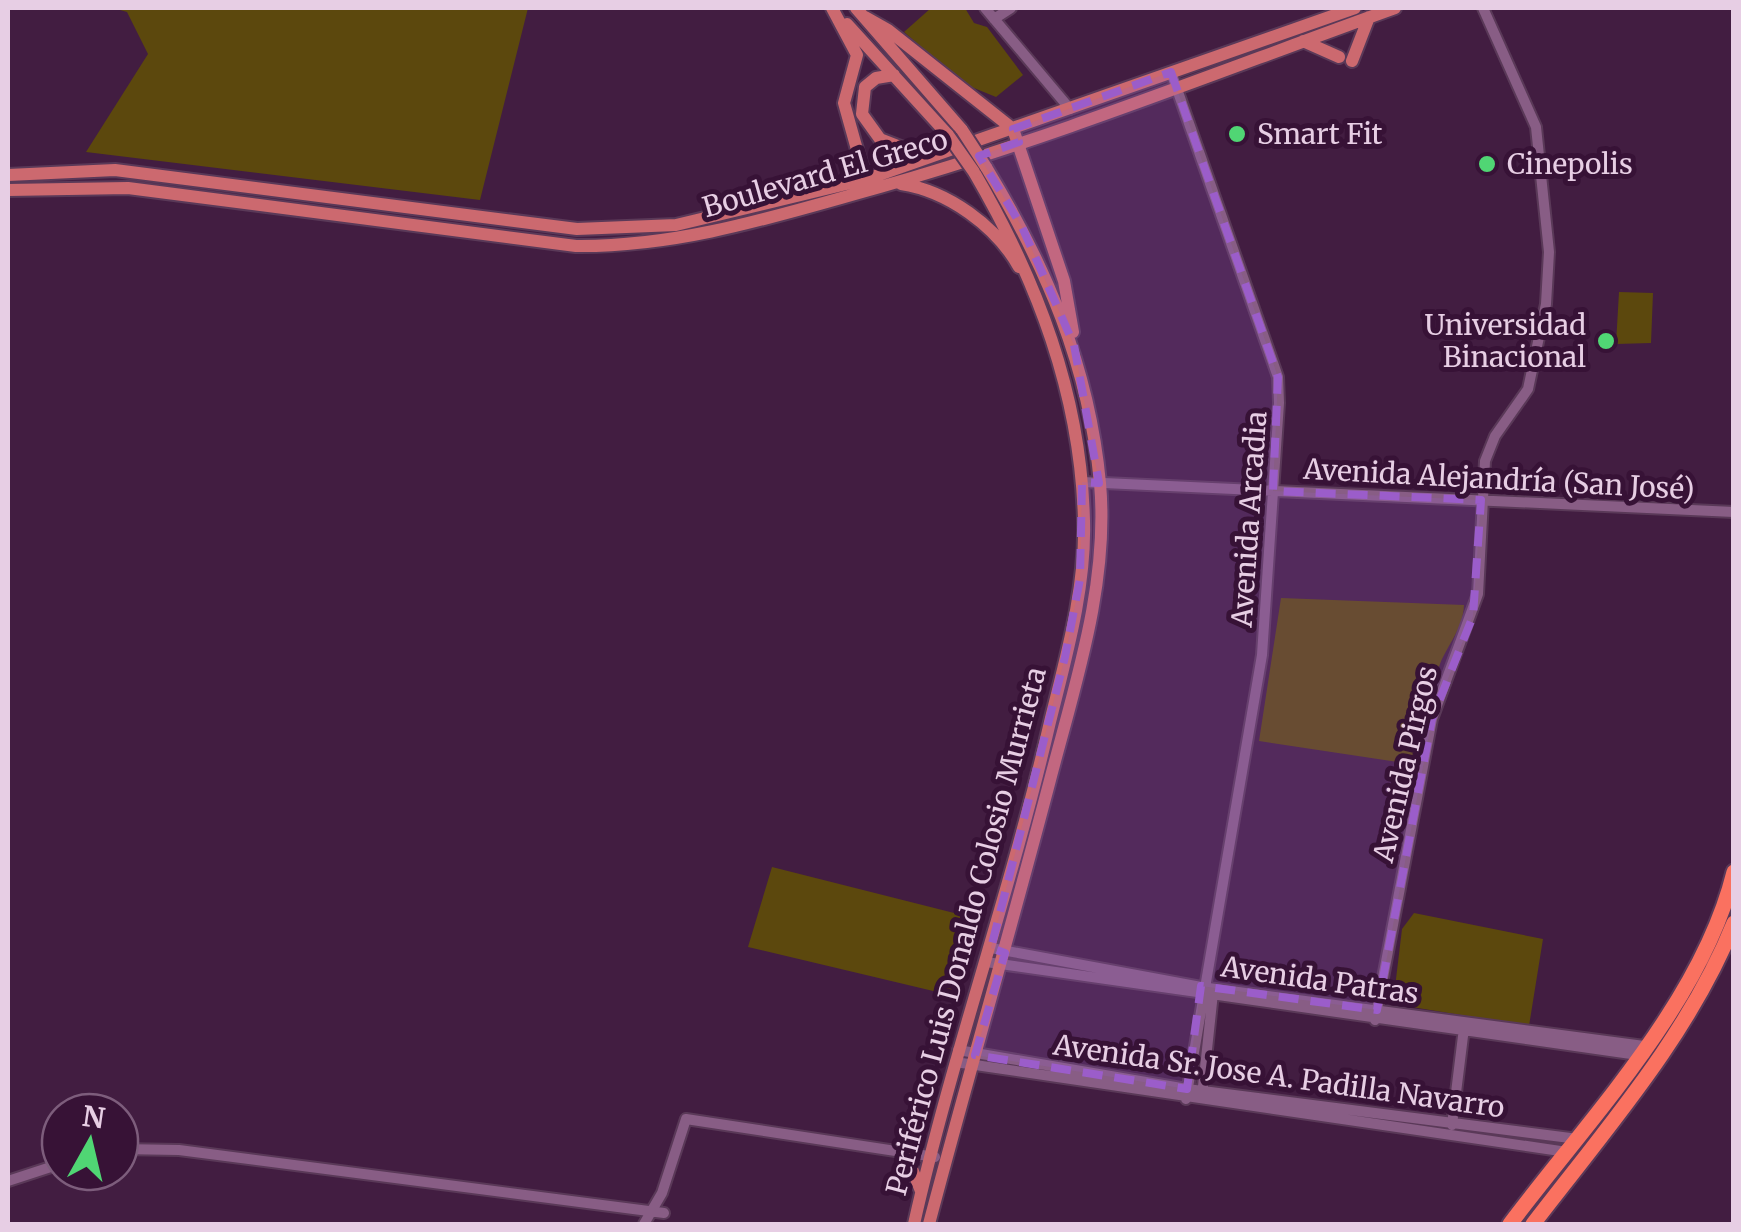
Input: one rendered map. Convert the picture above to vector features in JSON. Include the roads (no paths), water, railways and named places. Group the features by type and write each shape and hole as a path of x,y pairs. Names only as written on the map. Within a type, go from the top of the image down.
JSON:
{"highway":[{"path":"1510,1224 1641,1051 1703,954 1734,872"},
{"path":"1533,1224 1690,1010 1734,924"}],"main road":[{"name":"Periférico Luis Donaldo Colosio Murrieta","path":"832,8 980,169 1022,227 1074,344 1100,483 1100,546 1083,659 999,955 986,962 957,1056 914,1224"},
{"path":"832,8 856,54 844,103 867,179 886,185 925,188 943,196 1000,239 1040,303"},
{"name":"Boulevard El Greco","path":"8,175 115,170 576,246 624,246 766,220 886,185 1354,8"},
{"name":"Boulevard El Greco","path":"8,190 128,188 619,231 676,225 867,179 926,157 1016,136 1070,109 1303,40 1331,18 1369,17 1395,8"},
{"name":"Periférico Luis Donaldo Colosio Murrieta","path":"860,12 962,130 1018,247 1058,355 1082,482 1080,579 1066,657 974,1060 929,1224"},
{"path":"860,12 888,30 1016,136 1064,281 1074,344"},
{"path":"1303,40 1345,59 1369,17"},
{"path":"894,75 876,78 865,87 862,114 880,140 926,157"},
{"path":"904,1152 921,1192"}],"street":[{"path":"1011,8 989,13 1070,109"},
{"name":"Avenida Pirgos","path":"1376,1015 1432,719 1450,664 1473,616 1489,447 1528,389 1542,339 1550,252 1536,127 1522,86 1484,8"},
{"name":"Avenida Arcadia","path":"1174,79 1278,377 1262,655 1210,968 1202,1096"},
{"name":"Avenida Alejandría (San José)","path":"1082,482 1734,512"},
{"name":"Avenida Patras","path":"999,955 1207,992 1641,1051"},
{"name":"Avenida Arcadia","path":"1186,1094 1207,992"},
{"path":"1451,1129 1464,1027"},
{"name":"Avenida Sr. Jose A. Padilla Navarro","path":"957,1056 1186,1094 1593,1146"},
{"path":"644,1224 662,1192 686,1119 946,1160"},
{"name":"Avenida Sr. Jose A. Padilla Navarro","path":"1570,1144 1582,1160"},
{"path":"140,1149 179,1150 649,1210 662,1219"},
{"path":"8,1181 40,1171"},
{"path":"662,1192 662,1219"}],"place":[{"name":"Smart Fit","path":"1237,134"},
{"name":"Cinepolis","path":"1487,164"},
{"name":"Universidad Binacional","path":"1606,341"}]}
